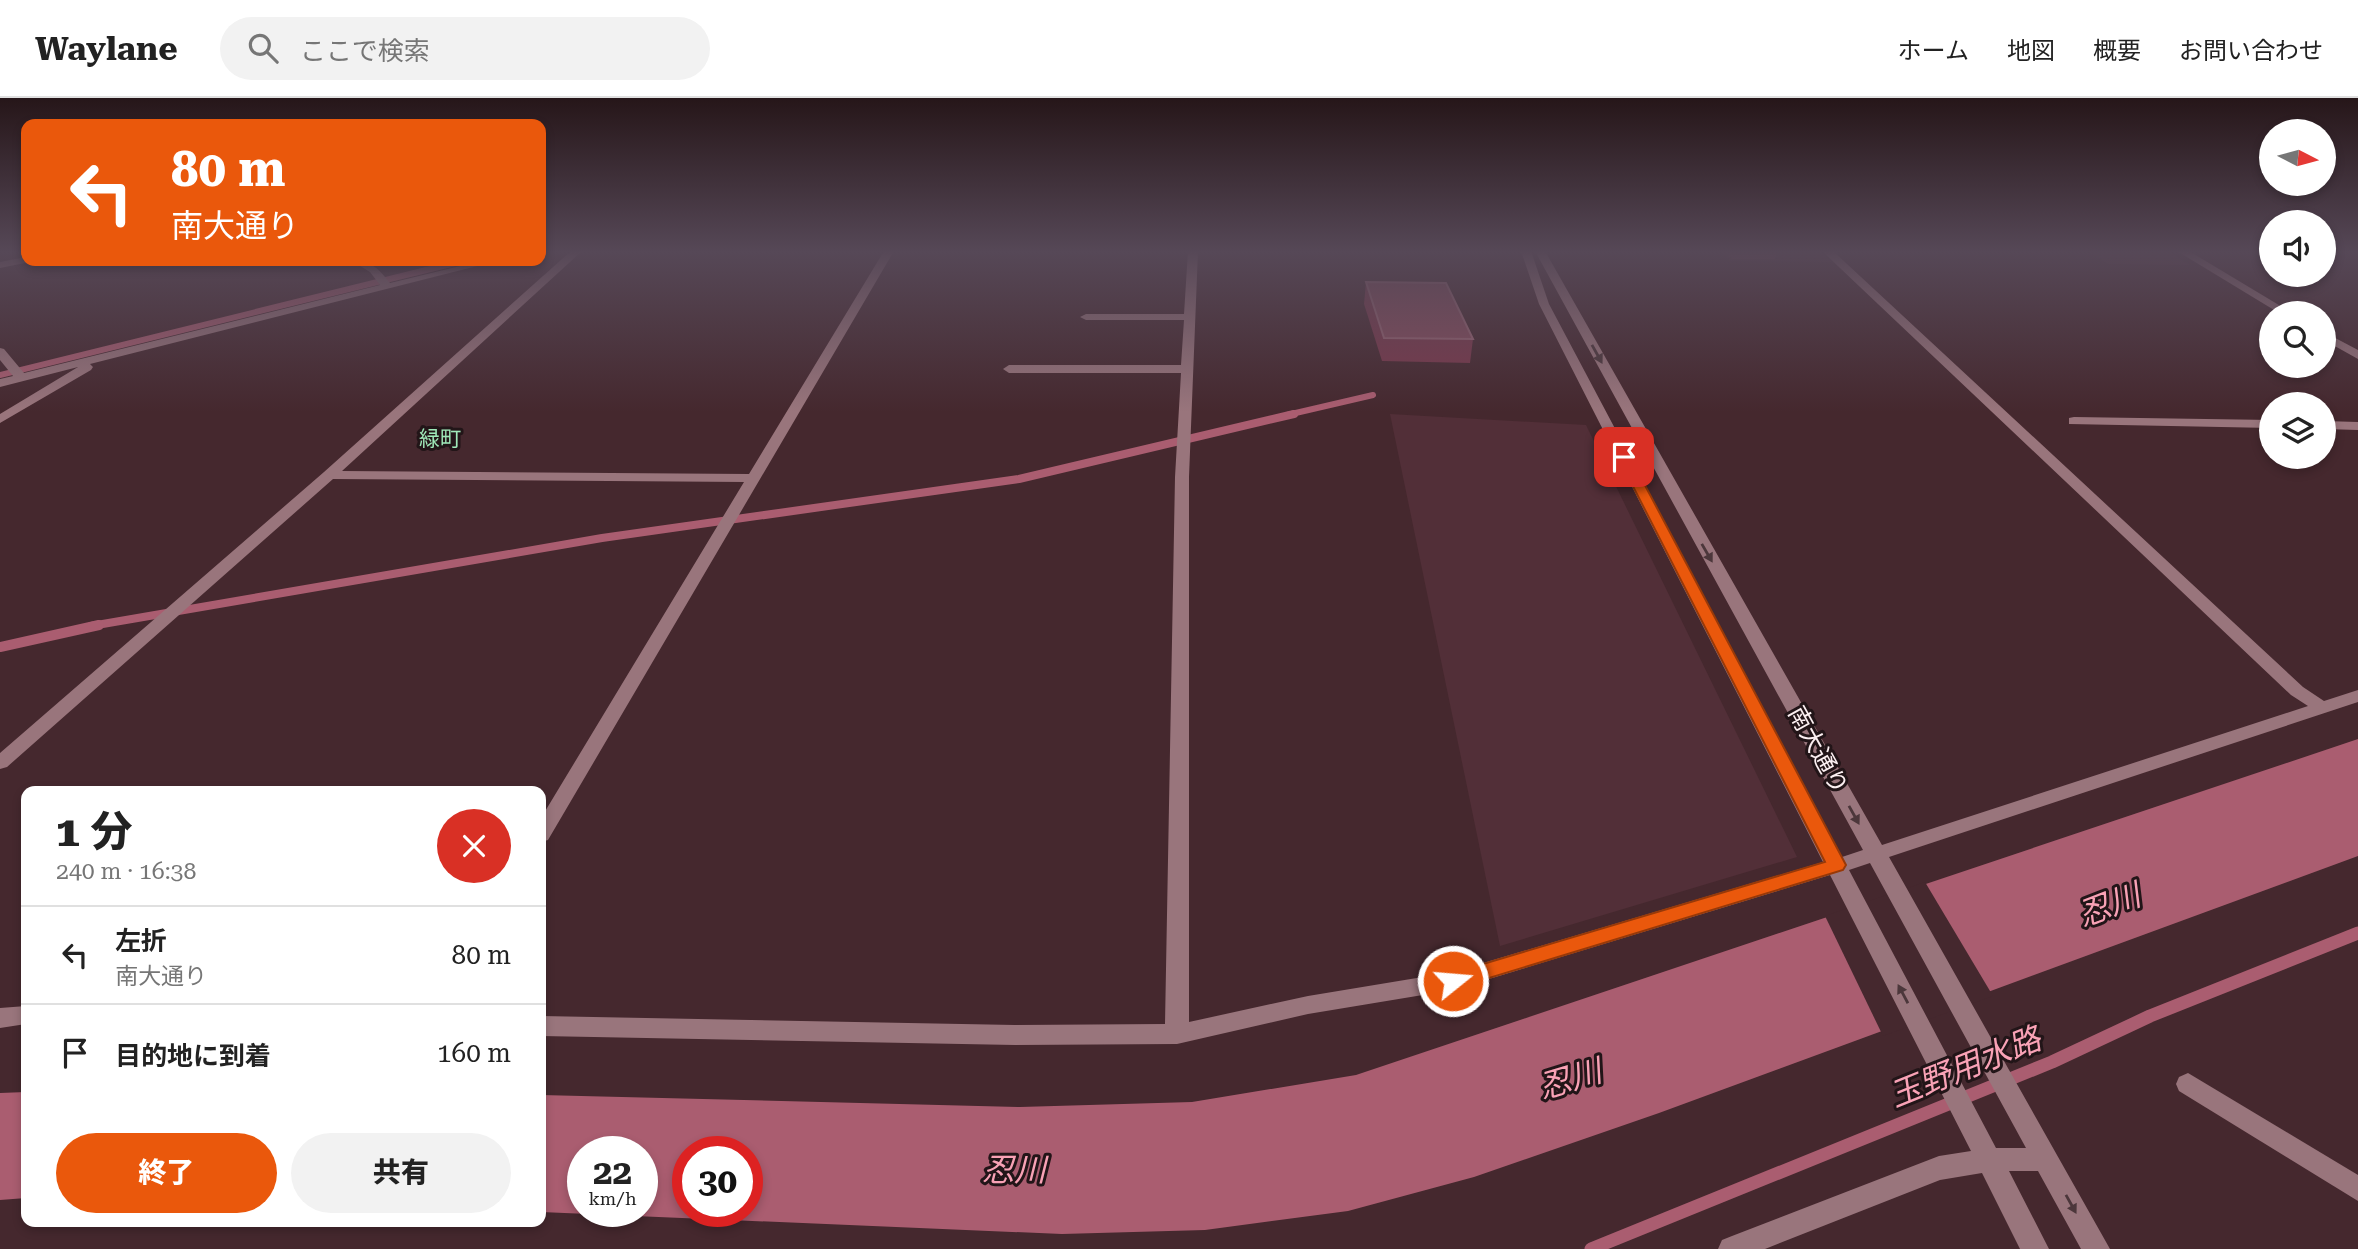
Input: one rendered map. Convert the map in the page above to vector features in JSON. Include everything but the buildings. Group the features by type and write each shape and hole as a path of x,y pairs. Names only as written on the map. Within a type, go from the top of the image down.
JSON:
{"street":[{"path":"0,383 315,305"},
{"path":"0,763 517,305"},
{"path":"546,827 856,305"},
{"path":"1177,1034 1182,477 1190,305"},
{"name":"南大通り","path":"1544,305 2035,1249"},
{"name":"南大通り","path":"1570,305 2096,1249"},
{"path":"1884,305 2297,691 2321,708"},
{"path":"1086,317 1189,317"},
{"path":"2336,342 2358,355"},
{"path":"0,352 21,378"},
{"path":"0,419 105,356"},
{"path":"1009,369 1186,369"},
{"path":"2074,421 2259,424"},
{"path":"2336,425 2358,426"},
{"path":"328,475 753,478"},
{"path":"546,1026 1015,1035 1177,1034 1308,1005 1453,981 1880,863 2358,696"},
{"path":"0,1018 21,1015"},
{"path":"2188,1084 2358,1189"},
{"path":"1732,1249 1939,1168 1989,1160 2045,1159"}],"shaded area":[{"path":"1390,414 1586,425 1797,857 1500,946"}],"water":[{"name":"忍川","path":"2358,739 2358,856 1659,1113 1474,1177 1348,1211 1205,1230 1062,1234 763,1221 763,1136 672,1136 672,1218 658,1217 658,1136 567,1136 567,1213 546,1212 546,1095 1020,1107 1192,1102 1356,1075"},
{"path":"21,1092 21,1198 0,1200 0,1093"}],"pier":[{"path":"1925,882 1993,996 1883,1036 1825,916"}],"waterway":[{"path":"0,375 285,305"},
{"path":"1287,415 1373,395"},
{"path":"91,626 602,538 1019,479 1294,414"},
{"path":"0,647 99,625"},
{"name":"玉野用水路","path":"1591,1249 2052,1062 2150,1016 2358,933"}],"district":[{"name":"緑町","path":"440,439"}],"route":[{"path":"1453,981 1836,865 1624,457"}]}
